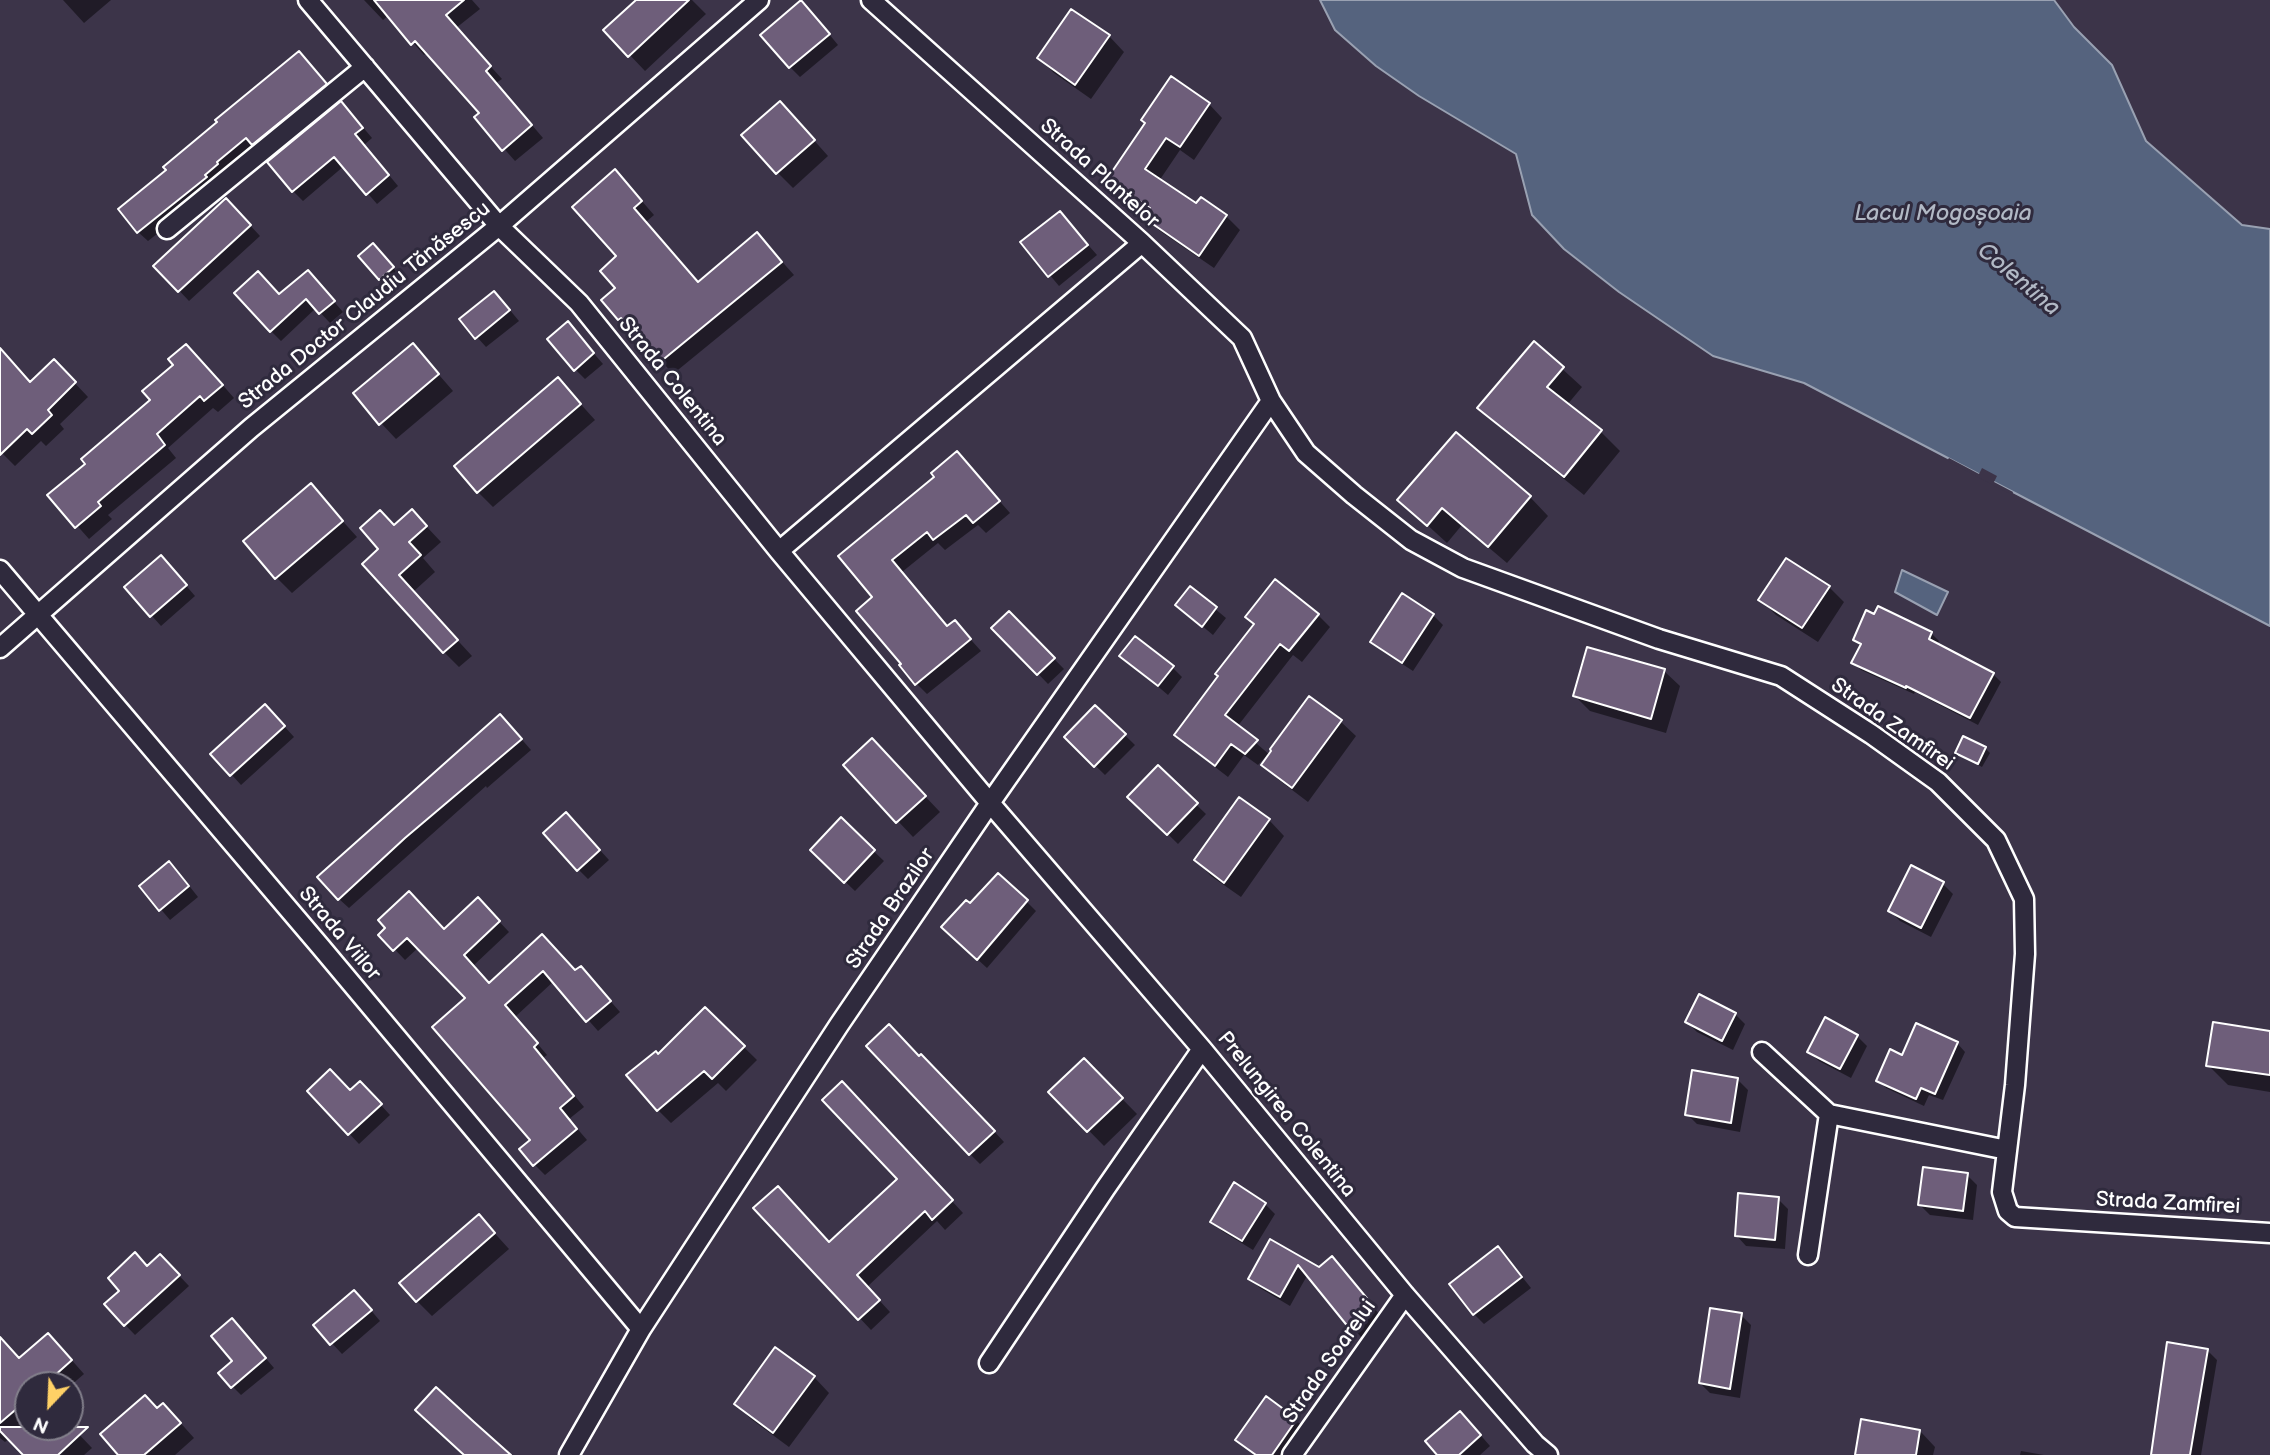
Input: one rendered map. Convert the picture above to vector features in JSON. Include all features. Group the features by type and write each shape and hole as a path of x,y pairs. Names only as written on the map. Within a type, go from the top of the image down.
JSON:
{"street":[{"name":"Strada Colentina","path":"308,0 499,226 579,303 779,551 990,803"},
{"name":"Strada Doctor Claudiu Tănăsescu","path":"0,648 251,428 499,226 759,0"},
{"name":"Strada Plantelor","path":"871,0 1142,243 1242,338 1271,401"},
{"path":"167,229 365,66"},
{"path":"779,551 1142,243"},
{"name":"Strada Brazilor","path":"569,1455 642,1329 839,1025 990,803 1271,401"},
{"name":"Strada Zamfirei","path":"1271,401 1306,453 1411,540 1463,568 1659,639 1781,676 1871,734 1938,782 1996,840 2024,899 2025,954 2015,1085 2002,1192 2008,1212 2015,1217 2270,1233"},
{"name":"Strada Viilor","path":"0,570 642,1329"},
{"name":"Prelungirea Colentina","path":"990,803 1202,1049 1405,1295 1546,1455"},
{"path":"989,1363 1104,1189 1202,1049"},
{"path":"1762,1052 1829,1114 2007,1150"},
{"path":"1808,1255 1829,1114"},
{"name":"Strada Soarelui","path":"1292,1455 1405,1295"}],"water":[{"name":"Lacul Mogoșoaia","path":"1320,0 2054,0 2074,27 2112,65 2146,141 2242,225 2270,229 2270,626 1804,383 1713,356 1619,292 1564,249 1532,215 1516,154 1419,96 1376,66 1335,30"},
{"path":"1902,570 1948,592 1937,615 1895,592"}],"pier":[{"path":"1949,458 1979,474 1982,468 1997,476 1994,482 2013,492 2012,495 1947,461"}],"building":[{"path":"374,0 464,0 446,15 491,66 486,71 532,125 502,151 474,117 479,113 415,41 411,45"},
{"path":"636,0 689,0 628,57 603,30"},
{"path":"801,0 830,34 789,68 760,35"},
{"path":"1071,9 1110,35 1075,85 1037,58"},
{"path":"299,51 327,84 252,145 246,138 217,162 205,175 207,177 137,233 118,209 166,170 163,167 217,122 215,120"},
{"path":"1171,76 1210,103 1180,147 1166,138 1145,169 1196,203 1201,197 1227,215 1199,256 1144,218 1150,208 1107,179 1145,123 1141,120"},
{"path":"341,101 363,128 355,134 389,175 366,195 334,157 292,192 267,162"},
{"path":"780,101 815,140 776,174 741,135"},
{"path":"615,169 642,201 634,208 698,282 757,232 782,262 659,363 621,318 618,320 601,300 615,288 600,271 616,256 572,207"},
{"path":"226,198 251,225 178,292 153,266"},
{"path":"1060,211 1088,245 1048,277 1020,242"},
{"path":"373,243 394,267 379,280 358,256"},
{"path":"308,270 335,301 319,314 306,299 270,332 234,293 258,271 279,294"},
{"path":"494,291 510,310 475,339 459,319"},
{"path":"568,321 594,353 574,371 547,339"},
{"path":"1534,341 1564,367 1547,387 1602,430 1564,477 1477,408"},
{"path":"413,343 439,374 379,425 353,393"},
{"path":"186,344 223,385 204,401 200,396 157,434 165,445 98,502 101,506 75,528 47,495 85,464 81,459 150,400 142,391 173,365 168,359"},
{"path":"0,348 30,382 54,359 76,382 48,410 52,415 32,434 27,429 0,455"},
{"path":"558,377 581,404 477,493 454,466"},
{"path":"1456,432 1531,496 1488,547 1442,508 1427,526 1397,500"},
{"path":"957,451 1000,501 973,523 966,515 933,540 927,532 892,560 947,626 955,620 971,639 915,685 899,665 901,664 856,611 872,597 838,556 934,477 931,473"},
{"path":"311,483 343,521 275,579 243,541"},
{"path":"412,509 427,526 409,542 421,555 399,575 458,640 443,653 362,564 378,549 360,528 380,510 394,525"},
{"path":"161,555 187,585 150,617 124,587"},
{"path":"1786,558 1830,586 1802,628 1758,600"},
{"path":"1275,579 1319,614 1289,651 1280,644 1225,715 1258,740 1245,754 1231,744 1215,766 1174,735 1218,676 1215,674 1254,624 1245,617"},
{"path":"1190,586 1217,607 1202,627 1175,605"},
{"path":"1402,593 1434,614 1402,663 1370,642"},
{"path":"1878,606 1932,632 1929,639 1994,673 1970,718 1906,686 1851,663 1861,644 1853,640 1866,610 1874,614"},
{"path":"1009,611 1055,658 1037,675 991,628"},
{"path":"1135,636 1174,666 1158,686 1119,656"},
{"path":"1587,647 1665,669 1651,719 1573,696"},
{"path":"1309,696 1342,720 1292,788 1261,765"},
{"path":"265,704 285,726 230,776 210,754"},
{"path":"1095,705 1126,734 1094,767 1064,737"},
{"path":"500,714 522,739 405,838 338,900 317,877"},
{"path":"1963,736 1986,747 1978,764 1955,753"},
{"path":"872,738 926,796 896,823 843,765"},
{"path":"1158,765 1198,803 1167,835 1127,797"},
{"path":"1239,797 1270,819 1224,883 1194,860"},
{"path":"566,812 600,850 577,871 543,833"},
{"path":"841,817 875,850 844,883 810,850"},
{"path":"169,861 189,886 159,911 139,886"},
{"path":"1911,865 1944,882 1921,928 1888,911"},
{"path":"998,873 1028,900 977,960 941,927 966,900 970,903"},
{"path":"409,891 444,929 478,897 500,921 464,955 489,983 542,934 575,970 581,966 611,1001 586,1022 543,971 505,1005 538,1043 534,1047 574,1096 560,1108 577,1129 533,1166 519,1149 530,1140 432,1027 465,998 407,938 393,951 378,935 385,928 378,920"},
{"path":"1699,994 1736,1013 1722,1041 1685,1022"},
{"path":"705,1007 745,1046 712,1079 704,1071 657,1111 626,1075 656,1051 658,1054"},
{"path":"1825,1017 1858,1035 1840,1069 1807,1052"},
{"path":"2213,1022 2270,1031 2270,1075 2206,1066"},
{"path":"1916,1023 1958,1042 1935,1094 1921,1088 1916,1099 1876,1081 1890,1049 1902,1055"},
{"path":"889,1024 995,1131 969,1155 866,1046"},
{"path":"1084,1058 1123,1098 1087,1132 1048,1092"},
{"path":"330,1069 350,1090 360,1081 382,1104 348,1135 307,1091"},
{"path":"1692,1070 1738,1078 1731,1123 1685,1115"},
{"path":"842,1081 953,1200 932,1220 925,1211 857,1275 880,1300 858,1320 753,1208 778,1186 829,1242 897,1179 822,1100"},
{"path":"1923,1167 1968,1173 1963,1211 1918,1205"},
{"path":"1234,1182 1266,1203 1242,1241 1210,1222"},
{"path":"1738,1193 1779,1197 1775,1240 1735,1236"},
{"path":"479,1214 495,1233 416,1302 399,1283"},
{"path":"1270,1239 1319,1267 1332,1256 1375,1308 1349,1328 1298,1265 1280,1297 1248,1279"},
{"path":"1498,1246 1522,1277 1473,1315 1449,1284"},
{"path":"135,1252 147,1266 160,1254 180,1275 124,1326 104,1304 119,1291 108,1278"},
{"path":"354,1290 372,1310 330,1345 313,1325"},
{"path":"1710,1308 1742,1313 1730,1389 1699,1383"},
{"path":"232,1318 266,1358 231,1388 218,1373 232,1361 211,1336"},
{"path":"48,1333 72,1360 60,1371 14,1371 14,1411 0,1423 0,1337 19,1358"},
{"path":"2167,1342 2208,1349 2190,1455 2151,1455"},
{"path":"775,1347 815,1376 773,1433 734,1404"},
{"path":"436,1387 511,1455 464,1455 415,1410"},
{"path":"145,1395 157,1408 163,1403 181,1423 144,1455 118,1455 100,1434"},
{"path":"1266,1396 1297,1419 1272,1455 1256,1455 1235,1440"},
{"path":"1460,1411 1481,1435 1459,1455 1437,1455 1425,1441"},
{"path":"1861,1419 1920,1430 1916,1455 1855,1455"},
{"path":"0,1427 14,1427 14,1441 73,1441 58,1455 23,1455 0,1431"}],"water label":[{"name":"Colentina","path":"2018,280"}]}
